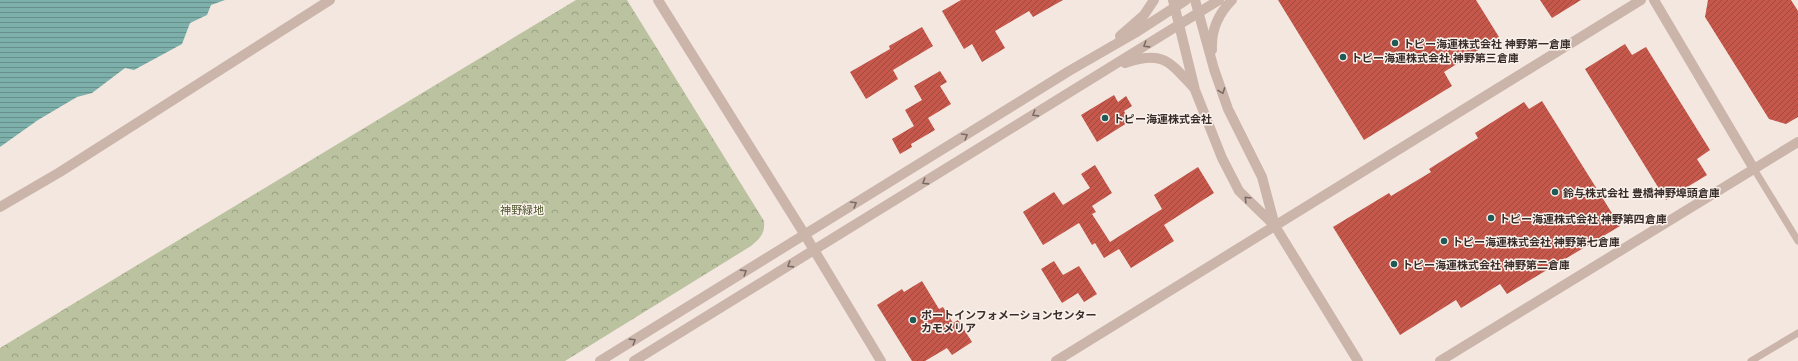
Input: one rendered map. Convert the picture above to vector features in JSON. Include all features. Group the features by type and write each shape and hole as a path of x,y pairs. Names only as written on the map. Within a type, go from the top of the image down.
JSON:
{"street":[{"path":"0,207 60,172 330,0"},
{"path":"658,0 805,235 881,361"},
{"path":"1102,52 1144,15 1154,0"},
{"path":"600,361 1135,33 1174,4 1186,0"},
{"path":"1195,0 1214,69 1228,109 1262,177 1275,226"},
{"path":"634,361 1219,0"},
{"path":"1214,69 1212,41 1214,31 1221,13 1232,0"},
{"path":"1056,361 1641,0"},
{"path":"1654,0 1754,169"},
{"path":"1174,4 1195,90 1222,158 1239,191 1275,226 1358,361"},
{"path":"1109,68 1136,59 1148,57 1164,60 1175,68 1195,90"},
{"path":"1440,361 1798,142"}],"lane":[{"path":"1754,169 1798,241"},
{"path":"1751,361 1798,333"}],"green space":[{"name":"神野緑地","path":"576,0 627,0 764,221 762,235 751,246 565,361 0,361 0,348"}],"water":[{"path":"0,0 225,0 211,5 207,15 190,23 182,44 134,70 125,68 92,93 77,97 38,120 0,147"}],"building":[{"path":"961,0 1063,0 1033,17 1029,11 995,31 1005,48 982,62 972,44 964,49 942,11"},
{"path":"1278,0 1476,0 1499,37 1444,72 1452,86 1364,140"},
{"path":"1540,0 1581,0 1552,18"},
{"path":"1708,0 1791,0 1798,11 1798,117 1786,124 1769,119 1705,17"},
{"path":"922,27 933,46 893,70 898,79 866,99 850,72 890,49 889,46"},
{"name":"鈴与株式会社 豊橋神野埠頭倉庫","path":"1625,44 1632,55 1646,47 1710,150 1697,159 1707,175 1666,200 1585,69"},
{"path":"940,71 947,82 940,86 951,104 928,118 935,130 911,144 912,147 900,154 892,139 914,126 905,110 922,100 914,86"},
{"name":"トピー海運株式会社","path":"1114,95 1118,102 1126,96 1132,106 1124,111 1130,121 1097,142 1081,115"},
{"path":"1542,101 1620,226 1507,294 1500,284 1461,308 1456,300 1400,335 1333,227 1389,193 1391,196 1431,172 1429,169 1478,138 1475,133 1524,102 1529,109"},
{"path":"1095,165 1112,193 1092,206 1096,212 1092,214 1110,242 1162,209 1154,195 1198,167 1214,193 1164,225 1174,241 1131,268 1119,249 1104,258 1095,243 1092,245 1079,223 1043,245 1023,212 1054,192 1063,205 1090,188 1081,174"},
{"path":"1054,261 1063,275 1079,266 1097,294 1084,302 1078,293 1062,303 1041,269"},
{"name":"ポートインフォメーションセンター カモメリア","path":"922,281 939,309 943,307 953,323 958,320 972,342 952,355 947,348 925,361 912,361 877,305 902,289 904,292"}],"place":[{"name":"トピー海運株式会社 神野第一倉庫","path":"1395,43"},
{"name":"トピー海運株式会社 神野第三倉庫","path":"1343,57"},
{"name":"トピー海運株式会社","path":"1105,118"},
{"name":"鈴与株式会社 豊橋神野埠頭倉庫","path":"1555,192"},
{"name":"トピー海運株式会社 神野第四倉庫","path":"1491,218"},
{"name":"トピー海運株式会社 神野第七倉庫","path":"1444,241"},
{"name":"トピー海運株式会社 神野第二倉庫","path":"1394,264"},
{"name":"ポートインフォメーションセンター カモメリア","path":"913,320"}]}
